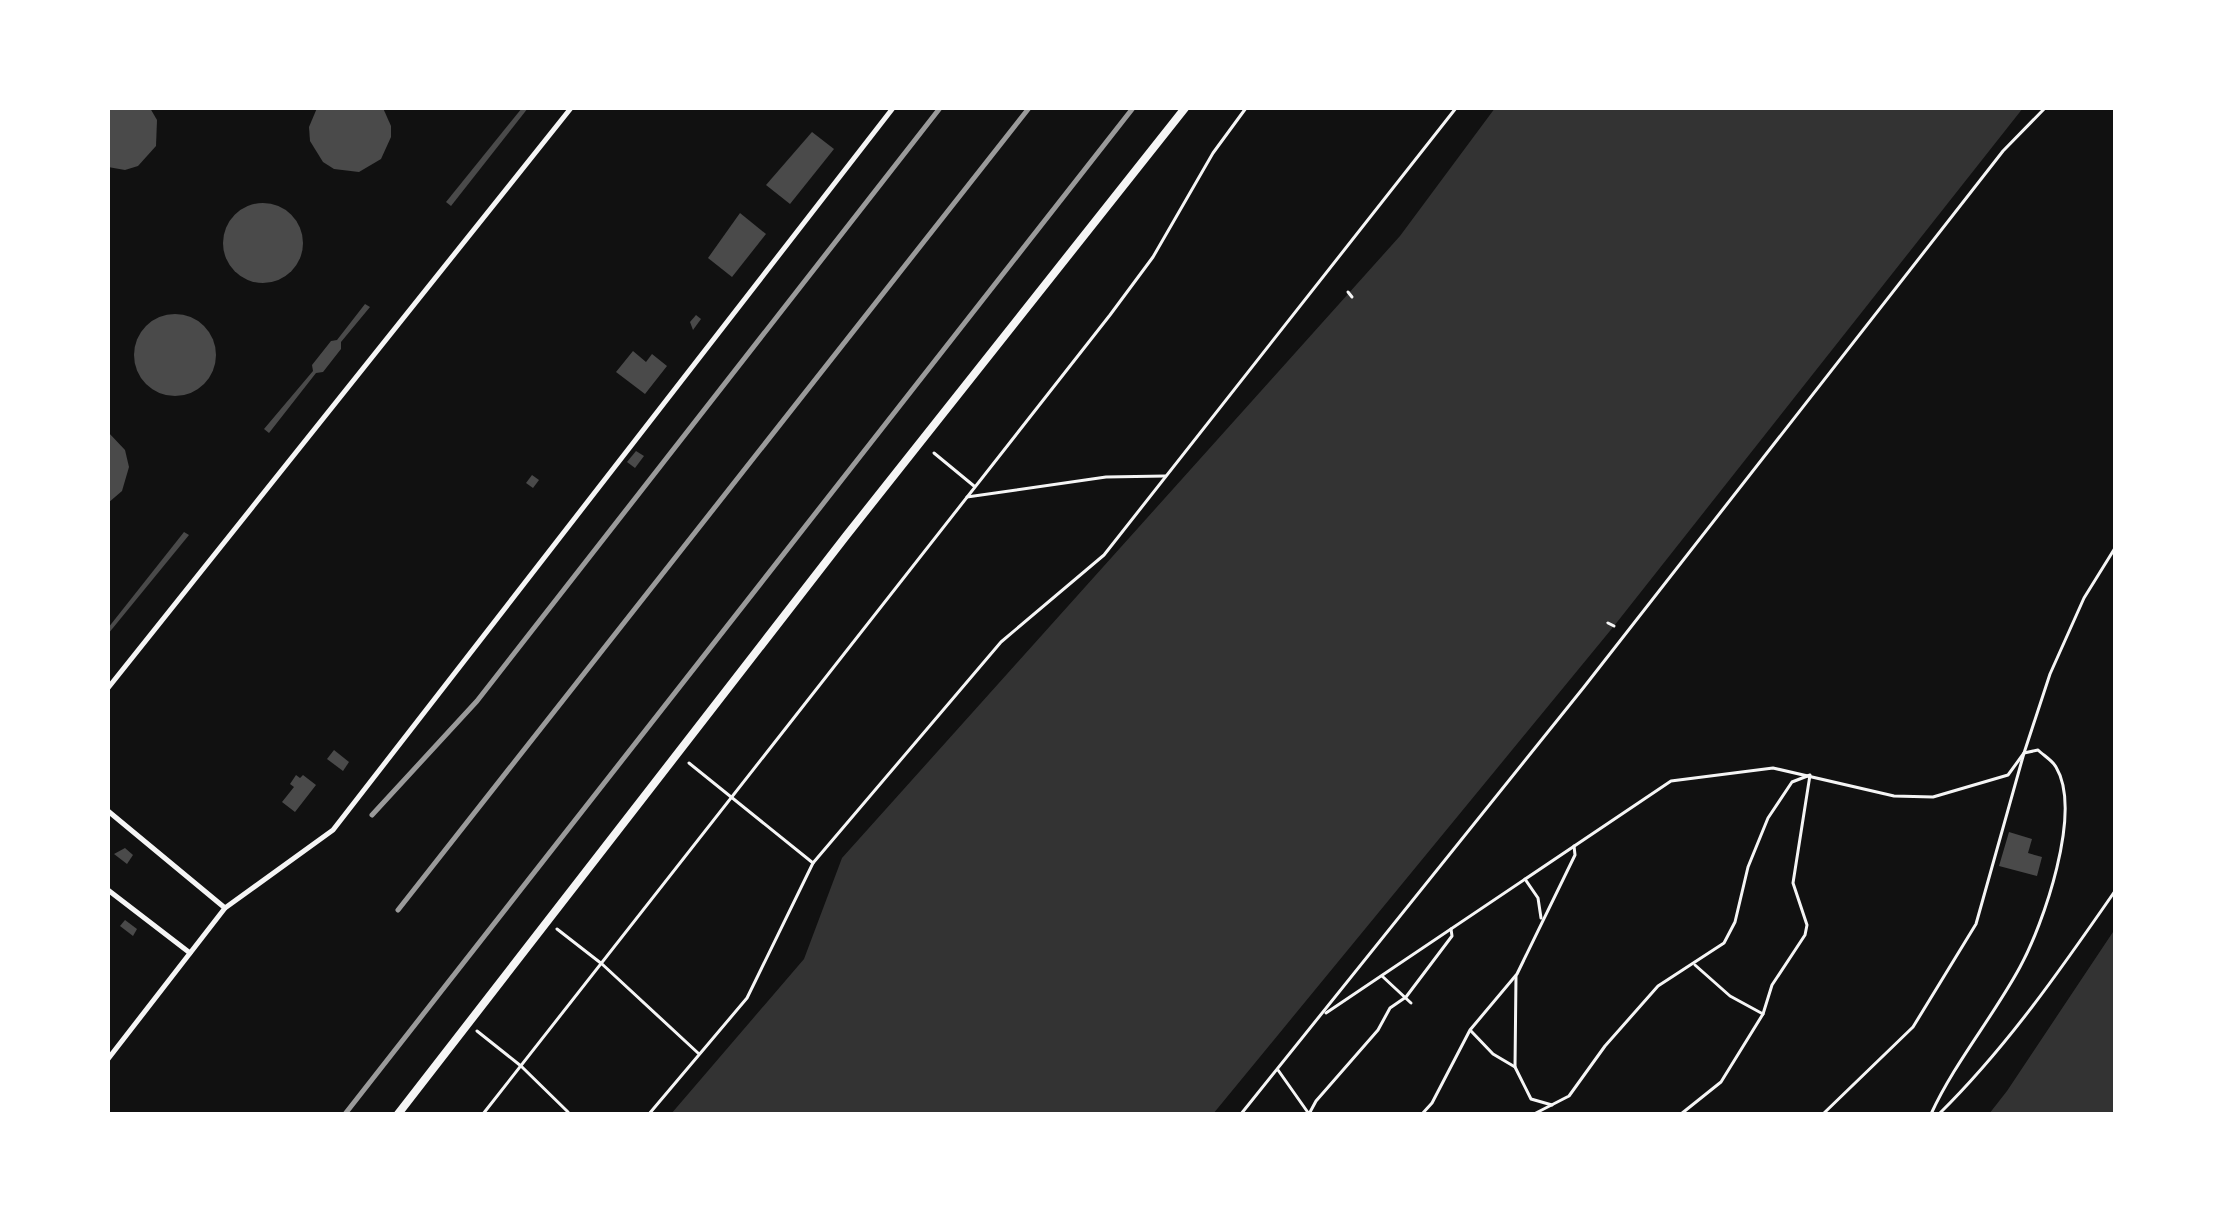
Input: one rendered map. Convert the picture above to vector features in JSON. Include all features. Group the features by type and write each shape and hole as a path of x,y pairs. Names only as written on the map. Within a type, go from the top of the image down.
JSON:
{"street":[{"path":"398,1114 846,536 1185,108"}],"lane":[{"path":"108,688 571,108"},
{"path":"108,1059 225,908 333,830 893,108"},
{"path":"108,811 225,908"},
{"path":"108,890 190,953"}],"path":[{"path":"483,1114 1153,257 1213,153 1246,108"},
{"path":"649,1114 747,998 813,863 1001,642 1104,555 1456,108"},
{"path":"1241,1114 1323,1016 2003,151 2045,108"},
{"path":"1348,292 1352,297"},
{"path":"934,453 975,486"},
{"path":"967,497 1106,477 1165,476"},
{"path":"1823,1114 1913,1027 1976,924 2024,753 2050,674 2084,598 2115,548"},
{"path":"1608,623 1614,626"},
{"path":"1323,1016 1671,781 1773,768 1894,796 1933,797 2008,775 2024,753 2038,750 2056,767 2063,797 2064,830 2053,887 2021,966 1931,1114"},
{"path":"689,763 813,863"},
{"path":"1534,1114 1569,1096 1605,1046 1658,986 1695,965 1724,943 1735,922 1748,867 1768,818 1792,782 1810,775"},
{"path":"1681,1114 1721,1082 1763,1014 1772,985 1805,935 1807,925 1793,883 1810,775"},
{"path":"1422,1114 1432,1103 1470,1030 1517,974 1575,855 1574,846"},
{"path":"1525,879 1538,898 1541,922"},
{"path":"1939,1114 1981,1072 2054,979 2115,891"},
{"path":"548,922 602,964 699,1054"},
{"path":"1278,1070 1309,1114 1316,1101 1378,1030 1390,1008 1406,997 1452,936 1451,929"},
{"path":"1695,965 1730,996 1763,1014"},
{"path":"1517,974 1515,1067 1531,1099 1552,1105"},
{"path":"1382,976 1411,1003"},
{"path":"468,1024 521,1066 568,1112"},
{"path":"1470,1030 1493,1054 1515,1067"}],"shaded area":[{"path":"1495,108 2023,108 1614,626 1213,1114 671,1114 804,959 842,858 1400,236"},
{"path":"2115,929 2115,1114 1989,1114 2007,1091"}],"building":[{"path":"108,108 150,108 157,120 156,146 138,166 125,170 108,167"},
{"path":"317,108 383,108 391,126 391,137 381,159 359,172 334,169 323,162 310,141 309,127"},
{"path":"522,108 528,108 451,206 446,202"},
{"path":"812,132 834,149 790,204 766,185"},
{"path":"255,203 271,203 292,214 303,235 303,251 292,272 271,283 255,283 241,277 229,265 223,251 223,235 229,221 241,209"},
{"path":"740,213 766,234 732,277 708,258"},
{"path":"365,304 370,307 341,342 341,349 323,372 316,373 269,433 264,429 313,371 312,365 331,341 337,340"},
{"path":"175,314 191,317 204,326 213,339 216,355 213,371 204,384 191,393 175,396 159,393 146,384 137,371 134,355 137,339 146,326 159,317"},
{"path":"696,315 701,319 693,330 690,322"},
{"path":"633,351 646,362 652,354 667,366 645,394 616,372"},
{"path":"108,432 125,450 129,467 122,491 108,503"},
{"path":"636,451 644,456 635,468 627,462"},
{"path":"532,475 539,480 533,488 526,483"},
{"path":"184,532 189,535 108,634 108,628"},
{"path":"334,750 349,762 343,771 327,759"},
{"path":"296,775 300,778 303,775 316,785 295,812 282,802 294,787 290,784"},
{"path":"2009,832 2032,839 2028,853 2042,857 2037,876 1999,866"},
{"path":"125,848 133,855 127,864 114,854"},
{"path":"125,920 137,929 133,936 120,926"}],"railway":[{"path":"372,815 477,701 940,108"},
{"path":"398,910 1029,108"},
{"path":"345,1114 1133,108"}]}
